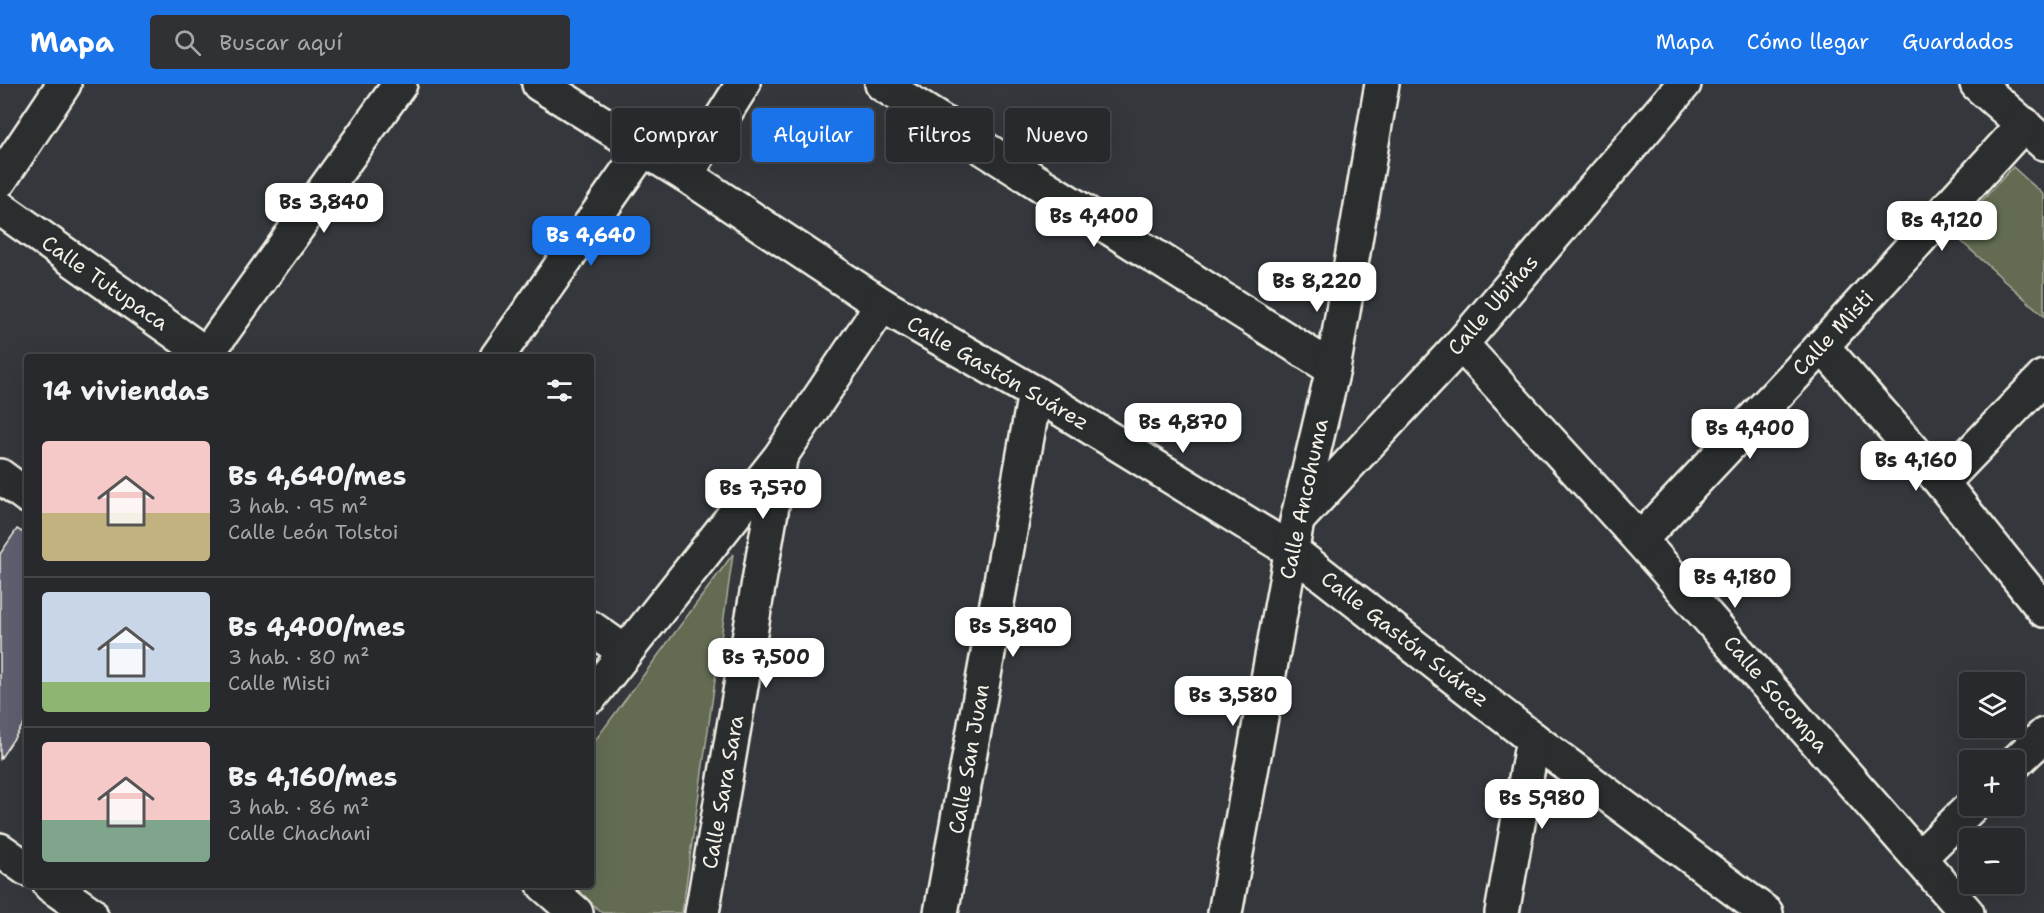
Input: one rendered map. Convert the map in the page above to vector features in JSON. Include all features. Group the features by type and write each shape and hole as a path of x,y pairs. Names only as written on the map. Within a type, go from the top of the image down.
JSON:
{"street":[{"path":"0,180 64,84"},
{"path":"209,354 400,84"},
{"name":"Calle Gastón Suárez","path":"538,84 612,129"},
{"path":"686,175 743,84"},
{"path":"882,84 1333,369"},
{"name":"Calle Ancohuma","path":"1225,913 1294,536 1333,369 1382,84"},
{"path":"1652,119 1664,84"},
{"name":"Calle Ubiñas","path":"1294,536 1684,84"},
{"path":"1977,84 2034,134"},
{"name":"Calle Misti","path":"1641,540 1822,346 2034,134"},
{"path":"499,354 634,162"},
{"name":"Calle Gastón Suárez","path":"666,162 882,305 1035,393 1294,536 1533,738 1756,909"},
{"name":"Calle Tutupaca","path":"0,208 205,354"},
{"path":"594,692 780,457 882,305"},
{"name":"Calle Socompa","path":"1461,344 1641,540 1967,913"},
{"path":"1822,346 1942,483 2044,610"},
{"path":"1942,483 2044,377"},
{"name":"Calle San Juan","path":"941,913 1035,393"},
{"name":"Calle Sara Sara","path":"702,913 780,457"},
{"path":"0,476 24,494"},
{"path":"594,630 625,652"},
{"path":"2025,753 2044,735"},
{"path":"1502,913 1533,738"},
{"path":"1920,857 1962,816"},
{"path":"0,850 24,867"},
{"path":"547,888 576,913"}],"green space":[{"path":"2013,167 2044,195 2044,316 1952,233"},
{"path":"733,554 682,913 602,913 575,888 594,888 594,742"}],"building":[{"path":"17,529 24,533 24,723 0,759 0,554"}]}
